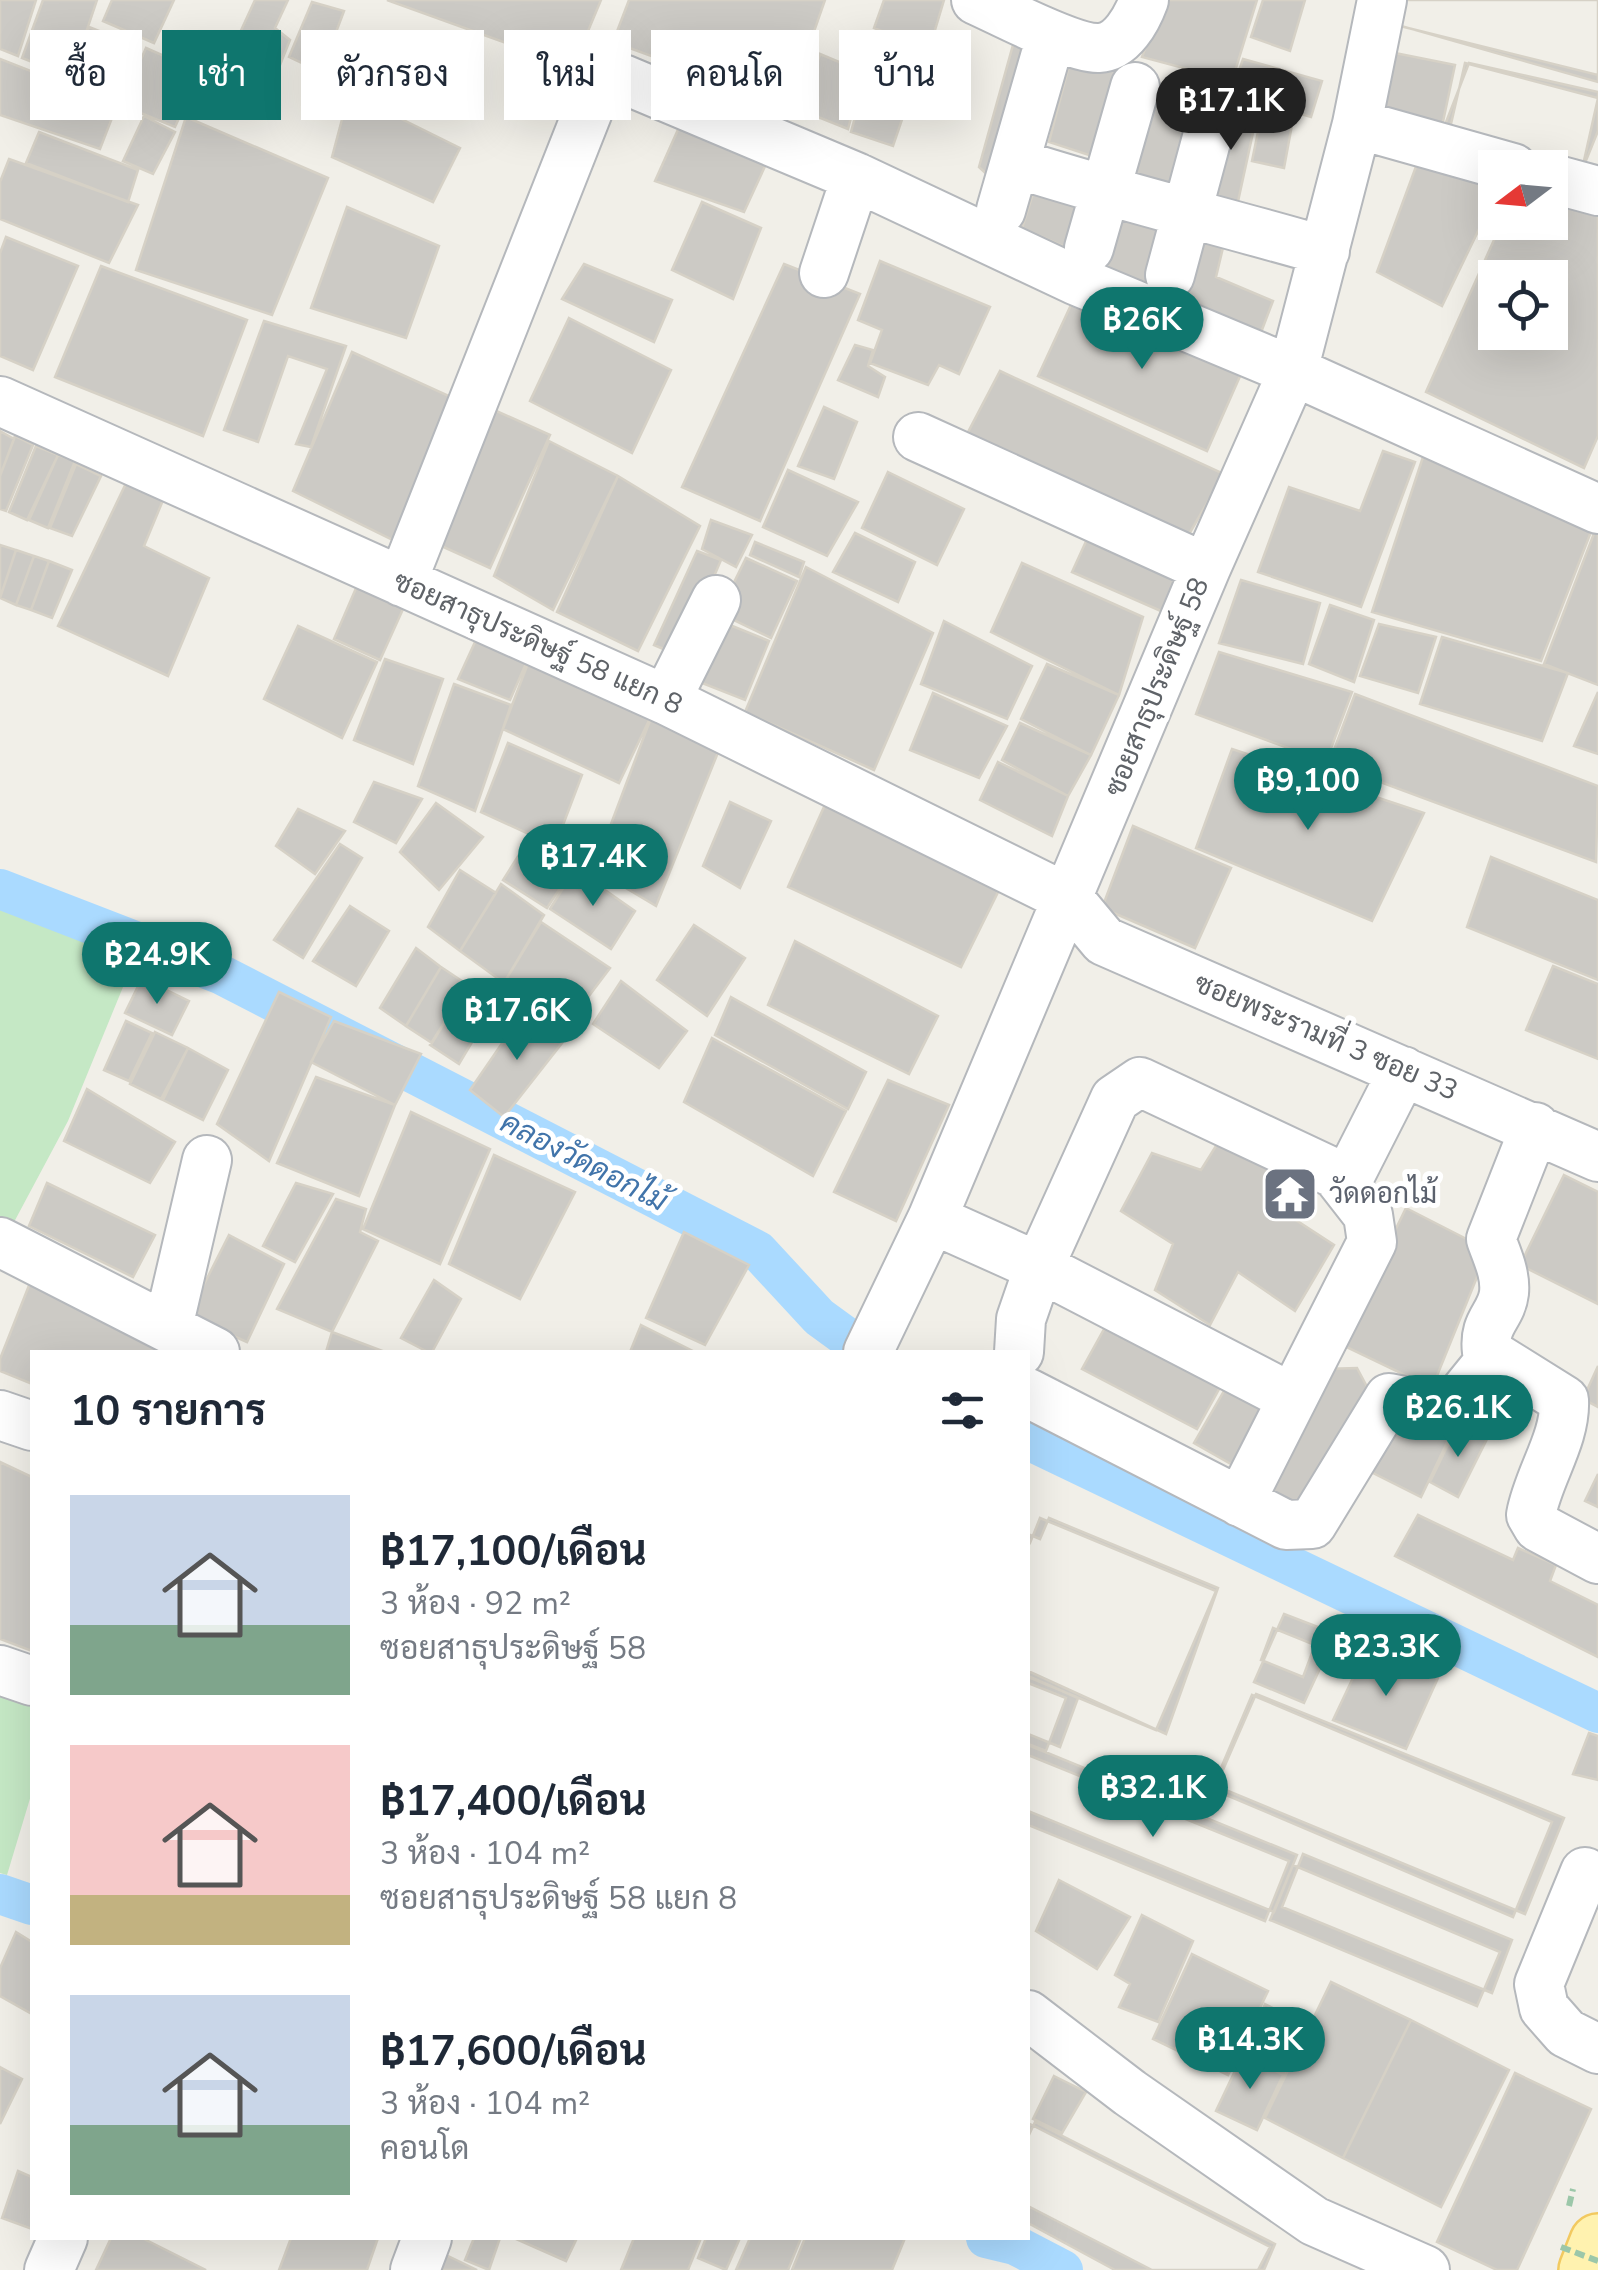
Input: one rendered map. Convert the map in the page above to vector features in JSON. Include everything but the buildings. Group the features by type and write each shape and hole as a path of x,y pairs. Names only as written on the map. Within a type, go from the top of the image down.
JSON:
{"street":[{"path":"976,0 1078,44 1100,49 1123,38 1144,0"},
{"name":"ซอยสาธุประดิษฐ์ 58","path":"872,1345 932,1219 1206,568 1294,372 1357,124 1382,0"},
{"path":"1001,210 1045,57"},
{"path":"631,82 856,177 1075,280 1294,372 1598,509"},
{"path":"1089,248 1135,87"},
{"path":"1170,275 1212,119"},
{"path":"402,582 584,120"},
{"path":"1357,124 1478,158"},
{"path":"1015,163 1104,192 1188,211 1325,251"},
{"path":"824,273 856,177"},
{"path":"1568,183 1598,191"},
{"name":"ซอยสาธุประดิษฐ์ 58 แยก 8","path":"0,402 666,700 1068,900"},
{"path":"918,437 1206,568"},
{"path":"666,700 716,600"},
{"name":"ซอยพระรามที่ 3 ซอย 33","path":"1068,900 1104,941 1535,1127 1598,1158"},
{"path":"1345,1185 1403,1070"},
{"path":"1019,1350 1021,1319 1039,1268 1115,1099 1140,1082 1336,1174 1368,1214 1372,1242 1240,1502"},
{"path":"1535,1127 1491,1239 1504,1272 1504,1296 1485,1334 1486,1352 1564,1400 1565,1416 1530,1515 1538,1527 1598,1559"},
{"path":"168,1328 207,1160"},
{"path":"932,1219 1039,1268 1292,1398"},
{"path":"0,1242 210,1350"},
{"path":"1030,1394 1286,1525 1312,1524 1389,1398 1450,1410 1493,1358"},
{"path":"0,1415 30,1425"},
{"path":"0,1670 30,1680"},
{"path":"1585,1872 1538,1984 1544,2008 1566,2032 1598,2049"},
{"path":"1030,2018 1130,2093 1314,2221 1425,2270"},
{"path":"49,2270 62,2240"},
{"path":"414,2270 426,2240"}],"path":[{"path":"1582,2253 1598,2262"}],"green space":[{"path":"0,896 137,953 68,1121 13,1224 0,1219"},
{"path":"0,1688 30,1699 30,1799 7,1875 0,1873"}],"waterway":[{"name":"คลองวัดดอกไม้","path":"0,889 220,974 758,1251 819,1317 864,1350"},
{"name":"คลองวัดดอกไม้","path":"1030,1441 1598,1713"},
{"path":"0,1894 30,1904"},
{"path":"994,2240 1015,2245 1063,2270"}],"place":[{"name":"วัดดอกไม้","path":"1290,1194"}]}
